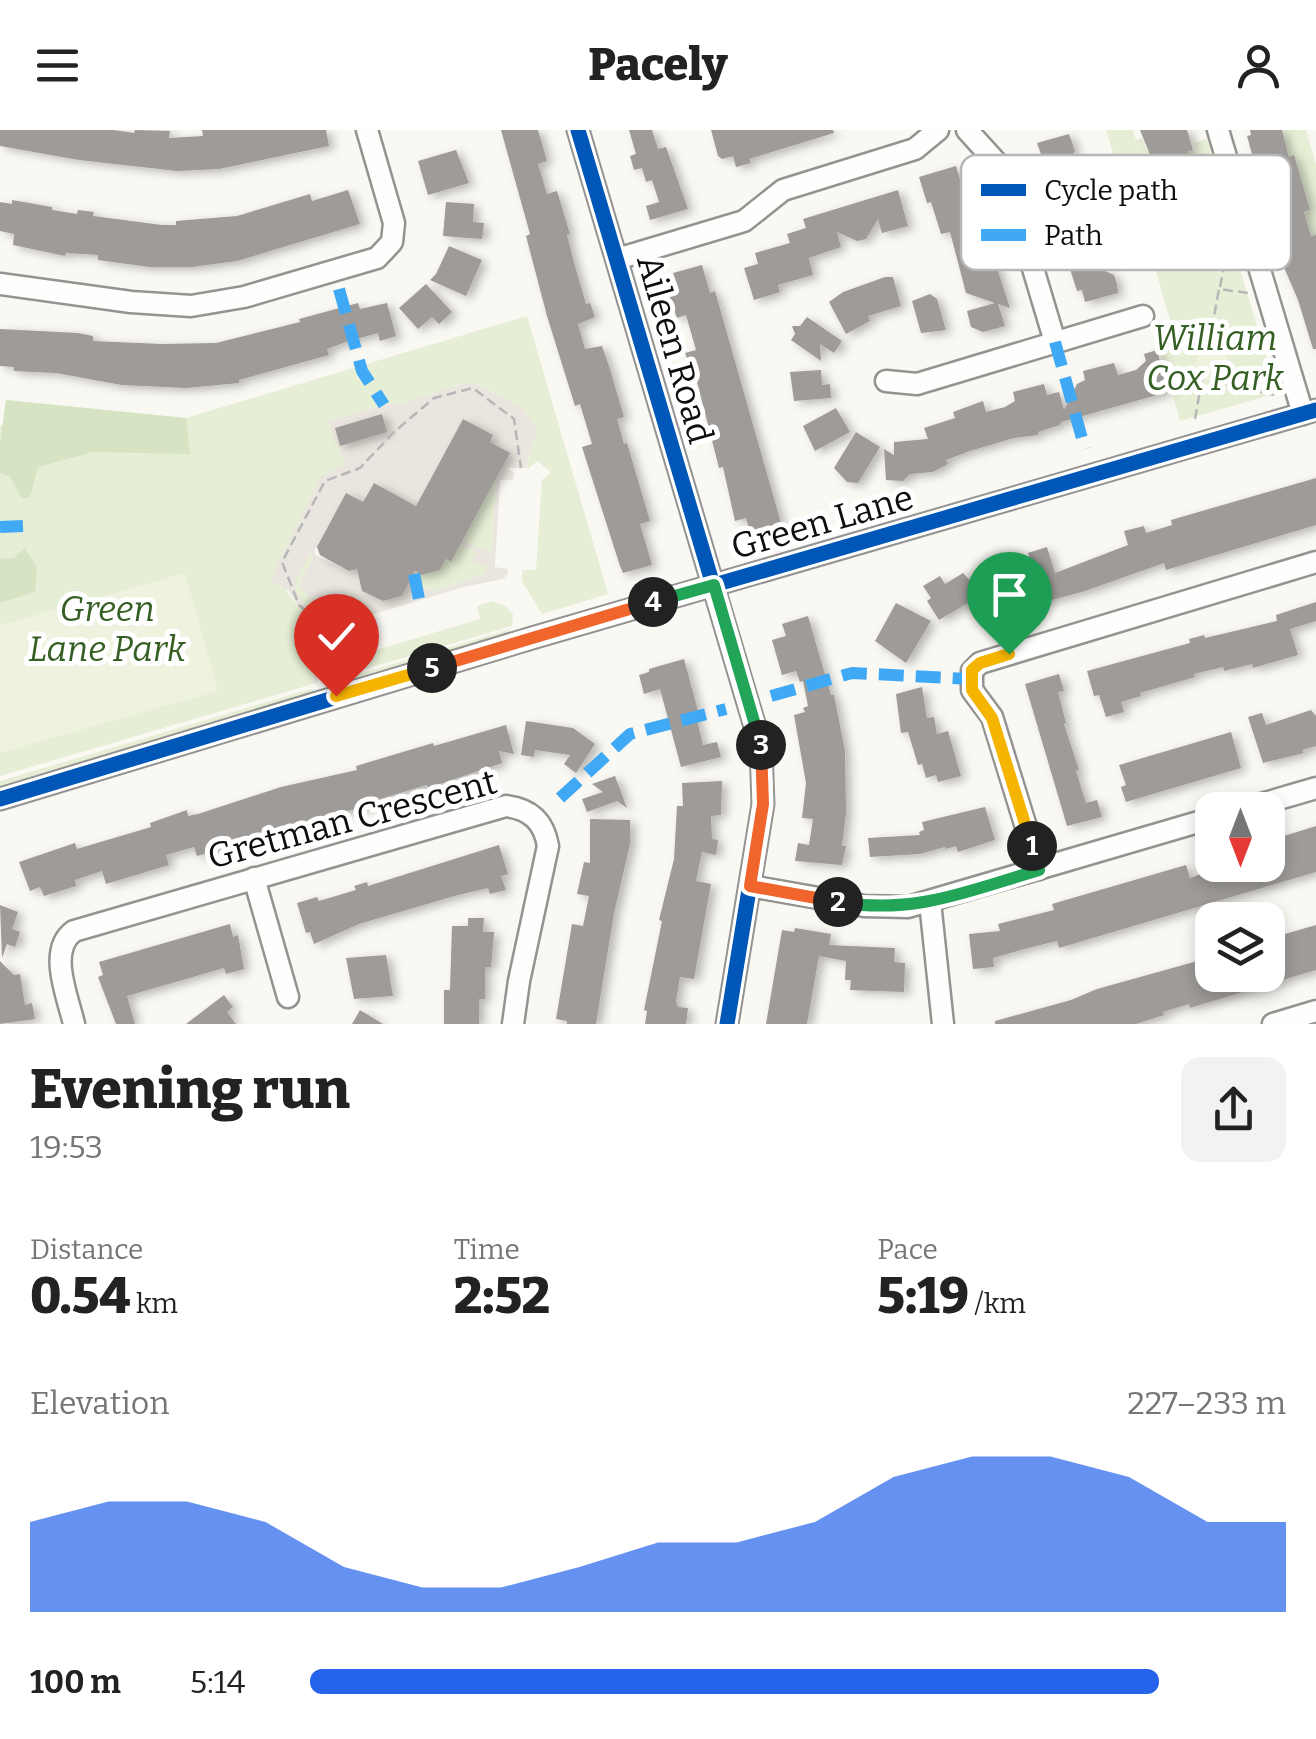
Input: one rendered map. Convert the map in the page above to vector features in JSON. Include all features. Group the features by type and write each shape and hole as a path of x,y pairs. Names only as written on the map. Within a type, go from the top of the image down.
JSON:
{"street":[{"path":"0,284 192,306 244,297 377,258 392,242 394,223 367,130"},
{"name":"Aileen Road","path":"578,130 761,747 763,804 727,1024"},
{"path":"617,259 744,222 783,190 915,149 938,130"},
{"path":"967,130 990,155"},
{"path":"1218,130 1226,155"},
{"path":"1033,270 1055,342"},
{"path":"1264,270 1310,412"},
{"path":"886,380 916,384 1143,316"},
{"name":"Green Lane","path":"0,799 1310,412"},
{"path":"1039,870 992,718 972,690 972,670 989,660 1316,562"},
{"path":"1285,797 1316,788"},
{"name":"Gretman Crescent","path":"74,1024 60,959 61,946 68,935 81,928 499,806 514,806 529,812 545,831 548,853 518,981 513,1024"},
{"path":"750,886 864,906 908,906 1195,823"},
{"path":"254,878 288,996"},
{"path":"930,902 943,1024"},
{"path":"1273,1024 1316,1011"}],"path":[{"path":"1209,344 1223,270"},
{"path":"1219,288 1249,293"},
{"path":"1194,419 1202,379"},
{"path":"1222,383 1274,395"},
{"path":"329,631 299,605 282,562 326,481 360,468 434,398 473,388 514,419 520,468"}],"green space":[{"name":"William Cox Park","path":"1106,130 1133,130 1136,140 1142,138 1152,155 1114,155"},
{"path":"1282,130 1306,130 1316,165 1316,237 1311,236 1304,212 1310,210 1303,186 1291,189 1294,156 1288,155"},
{"name":"William Cox Park","path":"1207,139 1212,155 1175,155 1196,149 1194,143"},
{"name":"William Cox Park","path":"1156,270 1240,270 1277,393 1180,421 1156,336 1173,330"},
{"name":"Green Lane Park","path":"527,316 608,594 542,614 522,581 522,570 536,570 542,480 551,472 537,461 527,470 538,432 524,409 478,384 461,384 397,406 395,402 329,421 345,465 283,586 325,633 314,658 313,684 0,776 0,426 6,400 186,418"},
{"path":"1200,343 1229,348 1223,383 1193,377"},
{"path":"6,400 186,418 190,454 93,452 38,467 30,497 22,499 10,477 0,473"},
{"path":"496,479 492,555 462,540"},
{"path":"460,544 477,552 487,567 485,574 434,592 420,585 417,573 440,570 446,559 451,561"},
{"path":"25,548 37,567 35,592 0,603 0,559 14,558"},
{"path":"310,554 313,558 299,584 342,615 344,619 332,625 312,615 295,589 297,575"},
{"name":"Green Lane Park","path":"185,573 218,691 0,753 0,625"},
{"path":"491,601 506,606 513,614 512,626 345,675 342,669 342,653 361,639 366,653 480,619 477,606"},
{"path":"511,629 505,637 357,681 349,677"},
{"path":"314,690 310,695 0,786 0,781"}],"shaded area":[{"path":"461,384 477,384 524,409 538,432 527,468 508,468 514,473 513,480 500,480 495,567 508,569 508,574 503,579 343,623 321,647 319,675 313,684 314,658 325,633 298,607 289,591 270,580 322,476 345,464 328,421 396,402 398,405","holes":["463,419 493,436 490,442 496,479 492,554 462,540 460,544 477,552 472,560 487,567 485,574 434,592 420,585 417,573 409,575 402,596 382,601 362,591 357,569 349,571 316,556 314,550 363,502 373,484 416,506","310,554 313,558 299,584 326,620 343,617 333,625 326,625 307,609 296,591 295,582"]}],"building":[{"path":"0,130 170,131 169,138 203,136 202,130 326,130 329,146 219,169 177,171 0,146"},
{"path":"501,130 538,130 547,161 538,164 547,194 557,191 586,304 590,303 595,317 578,324 585,349 602,346 609,366 624,417 617,419 650,521 640,524 652,565 623,573 620,566 582,447 592,444 580,404 575,406 547,316 526,236 530,234"},
{"path":"629,130 652,130 658,149 666,147 688,209 650,220 646,206 659,202 652,180 646,182 642,168 634,170 630,156 636,154"},
{"path":"711,130 834,133 749,159 751,163 736,167 733,156 718,156"},
{"path":"1140,130 1187,130 1193,150 1188,155 1150,155"},
{"path":"1250,130 1282,130 1288,155 1252,155 1247,136 1251,135"},
{"path":"1069,134 1075,151 1072,155 1041,155 1037,143"},
{"path":"456,150 469,183 428,195 418,161"},
{"path":"1294,155 1310,210 1304,212 1311,236 1316,235 1316,349 1285,270 1291,270"},
{"path":"956,166 961,183 961,270 998,270 1010,308 998,304 1005,326 983,332 971,327 967,311 995,303 966,293 950,232 941,234 919,177"},
{"path":"348,190 360,224 237,261 192,267 149,267 98,260 98,255 65,256 13,245 14,234 0,231 0,202 12,204 12,200 77,214 78,210 94,212 93,216 176,225 176,221 237,216 310,194 312,201"},
{"path":"898,190 908,226 882,233 878,219 866,239 857,241 837,232 841,247 809,258 813,275 778,285 780,292 754,300 744,268 758,264 755,253 790,243 787,234 806,228 803,219"},
{"path":"446,202 474,204 473,222 484,223 482,239 443,236"},
{"path":"449,246 482,260 466,296 430,280"},
{"path":"702,265 710,293 715,291 781,523 750,532 746,518 735,521 693,366 690,367 685,353 696,350 686,315 677,318 666,288 677,284 673,273"},
{"path":"1103,270 1114,275 1118,293 1085,302 1071,272"},
{"path":"893,277 901,306 868,316 870,321 846,334 829,302 843,292"},
{"path":"426,284 452,312 439,324 432,317 418,329 399,308"},
{"path":"930,294 937,299 946,330 921,333 912,301"},
{"path":"358,303 360,309 387,303 396,336 380,341 378,333 346,342 327,349 329,355 239,383 186,388 122,385 0,366 0,329 78,333 93,336 93,341 216,343"},
{"path":"807,317 842,341 834,353 820,344 821,361 791,340 795,334 792,326 800,326"},
{"path":"1157,350 1168,392 1061,422 1038,435 970,451 946,460 948,464 933,472 910,474 903,481 886,480 884,449 894,455 894,442 928,439 924,428 955,418 953,412 983,401 986,412 1005,407 1015,401 1013,392 1044,384 1047,395 1059,392 1064,410 1077,384 1085,380 1083,371 1114,363 1118,375 1136,370 1146,361 1144,354"},
{"path":"821,370 822,385 830,384 831,398 794,401 790,372"},
{"path":"836,408 850,432 815,451 803,426"},
{"path":"382,414 387,432 340,446 335,428"},
{"path":"463,419 493,435 490,442 510,453 451,562 446,559 440,570 422,575 415,571 402,596 383,601 362,591 357,569 349,571 320,555 317,547 346,493 363,502 374,483 416,506"},
{"path":"856,432 880,447 858,483 847,482 834,468"},
{"path":"1316,478 1316,525 1166,570 1164,563 1085,591 993,616 988,599 974,608 970,602 939,620 927,601 931,598 923,586 940,576 945,584 963,573 977,588 1006,580 1008,588 1036,580 1028,553 1047,547 1055,573 1128,545 1124,531 1144,526 1146,533 1172,525 1171,520"},
{"path":"1316,602 1316,621 1290,629 1298,655 1253,668 1252,664 1194,674 1195,677 1121,702 1124,712 1106,717 1099,695 1094,696 1087,671 1190,643 1189,639 1204,635 1205,638 1277,621 1276,615"},
{"path":"896,603 931,621 906,663 875,641"},
{"path":"808,616 834,695 845,751 842,846 846,846 842,865 795,861 798,843 809,845 813,819 802,818 806,783 794,715 805,712 803,708 808,706 803,681 800,682 796,671 782,675 772,640 786,636 782,624"},
{"path":"684,659 703,745 717,742 721,757 681,767 660,689 644,694 639,675"},
{"path":"1059,674 1064,691 1058,692 1079,770 1076,771 1086,803 1097,800 1102,817 1067,826 1025,684"},
{"path":"922,687 927,718 934,717 937,734 948,731 961,776 938,782 936,775 926,778 908,732 901,733 896,694"},
{"path":"1311,710 1316,716 1316,746 1302,750 1304,753 1263,763 1248,717 1262,713 1266,725"},
{"path":"526,721 573,728 595,744 576,773 564,764 570,755 535,750 534,757 521,755"},
{"path":"506,725 514,754 499,751 502,763 197,856 194,847 166,855 169,865 106,884 102,871 75,880 76,886 44,896 40,887 30,891 19,862 75,843 77,849 151,827 150,823 187,810 188,816 198,814"},
{"path":"1231,732 1241,768 1126,802 1121,787 1126,785 1119,765"},
{"path":"615,776 627,808 617,801 587,812 582,799 603,792 592,784"},
{"path":"722,781 721,815 711,816 712,839 718,840 716,855 702,852 696,881 711,884 694,979 680,977 676,1001 678,1007 688,1008 686,1024 645,1024 644,1010 662,921 659,920 674,859 677,806 683,806 682,783"},
{"path":"985,807 995,840 958,852 956,846 920,854 870,857 868,838 920,835 924,830 922,822"},
{"path":"590,819 630,820 630,844 596,1024 567,1024 556,1019 572,924 583,926 589,896 577,894 584,862 590,863"},
{"path":"1316,826 1316,872 1285,881 1285,836"},
{"path":"499,845 508,874 501,876 506,890 490,894 488,888 458,895 359,924 314,944 310,932 306,933 297,903 317,897 319,901 356,890 354,886 367,882 368,886"},
{"path":"1186,865 1190,878 1195,876 1195,882 1282,882 1215,902 1195,902 1195,908 1059,948 1057,941 1028,948 993,958 994,967 973,969 969,934 1000,931 998,924 1054,910 1052,904"},
{"path":"0,905 18,912 12,929 20,932 15,947 7,944 2,958"},
{"path":"468,918 484,918 483,932 494,932 491,967 485,967 485,999 479,999 479,1024 444,1024 444,990 450,990 452,926 468,926"},
{"path":"230,924 233,937 238,935 244,969 226,974 224,968 127,996 135,1024 116,1024 98,977 103,975 99,962"},
{"path":"1316,925 1316,970 1285,979 1285,934"},
{"path":"795,928 831,934 829,945 895,948 894,962 905,963 904,992 850,990 851,980 845,980 846,961 819,956 807,1024 766,1024 782,930 794,932"},
{"path":"386,955 393,996 354,999 346,958"},
{"path":"0,961 14,975 20,974 25,1005 32,1003 35,1019 0,1024"},
{"path":"1195,962 1195,992 1243,992 1190,1008 1189,1004 1136,1024 995,1024 1097,989"},
{"path":"224,995 233,1007 227,1012 236,1024 186,1024"},
{"path":"360,1010 383,1024 352,1024"}],"marked path":[{"path":"339,289 362,371 384,405"},
{"path":"1055,342 1085,449"},
{"path":"0,527 23,526"},
{"path":"414,574 419,599"},
{"path":"344,614 346,620"},
{"path":"352,643 362,671"},
{"path":"771,696 852,673 970,679"},
{"path":"560,798 630,734 726,709"}],"cycle path":[{"path":"578,130 761,747 763,804 727,1024"},
{"path":"0,799 532,638 1316,410"}],"route":[{"path":"336,696 714,585 761,747 763,804 750,886 885,908 930,902 1039,870 992,718 976,698 970,679 972,670 980,663 1009,654"}]}
